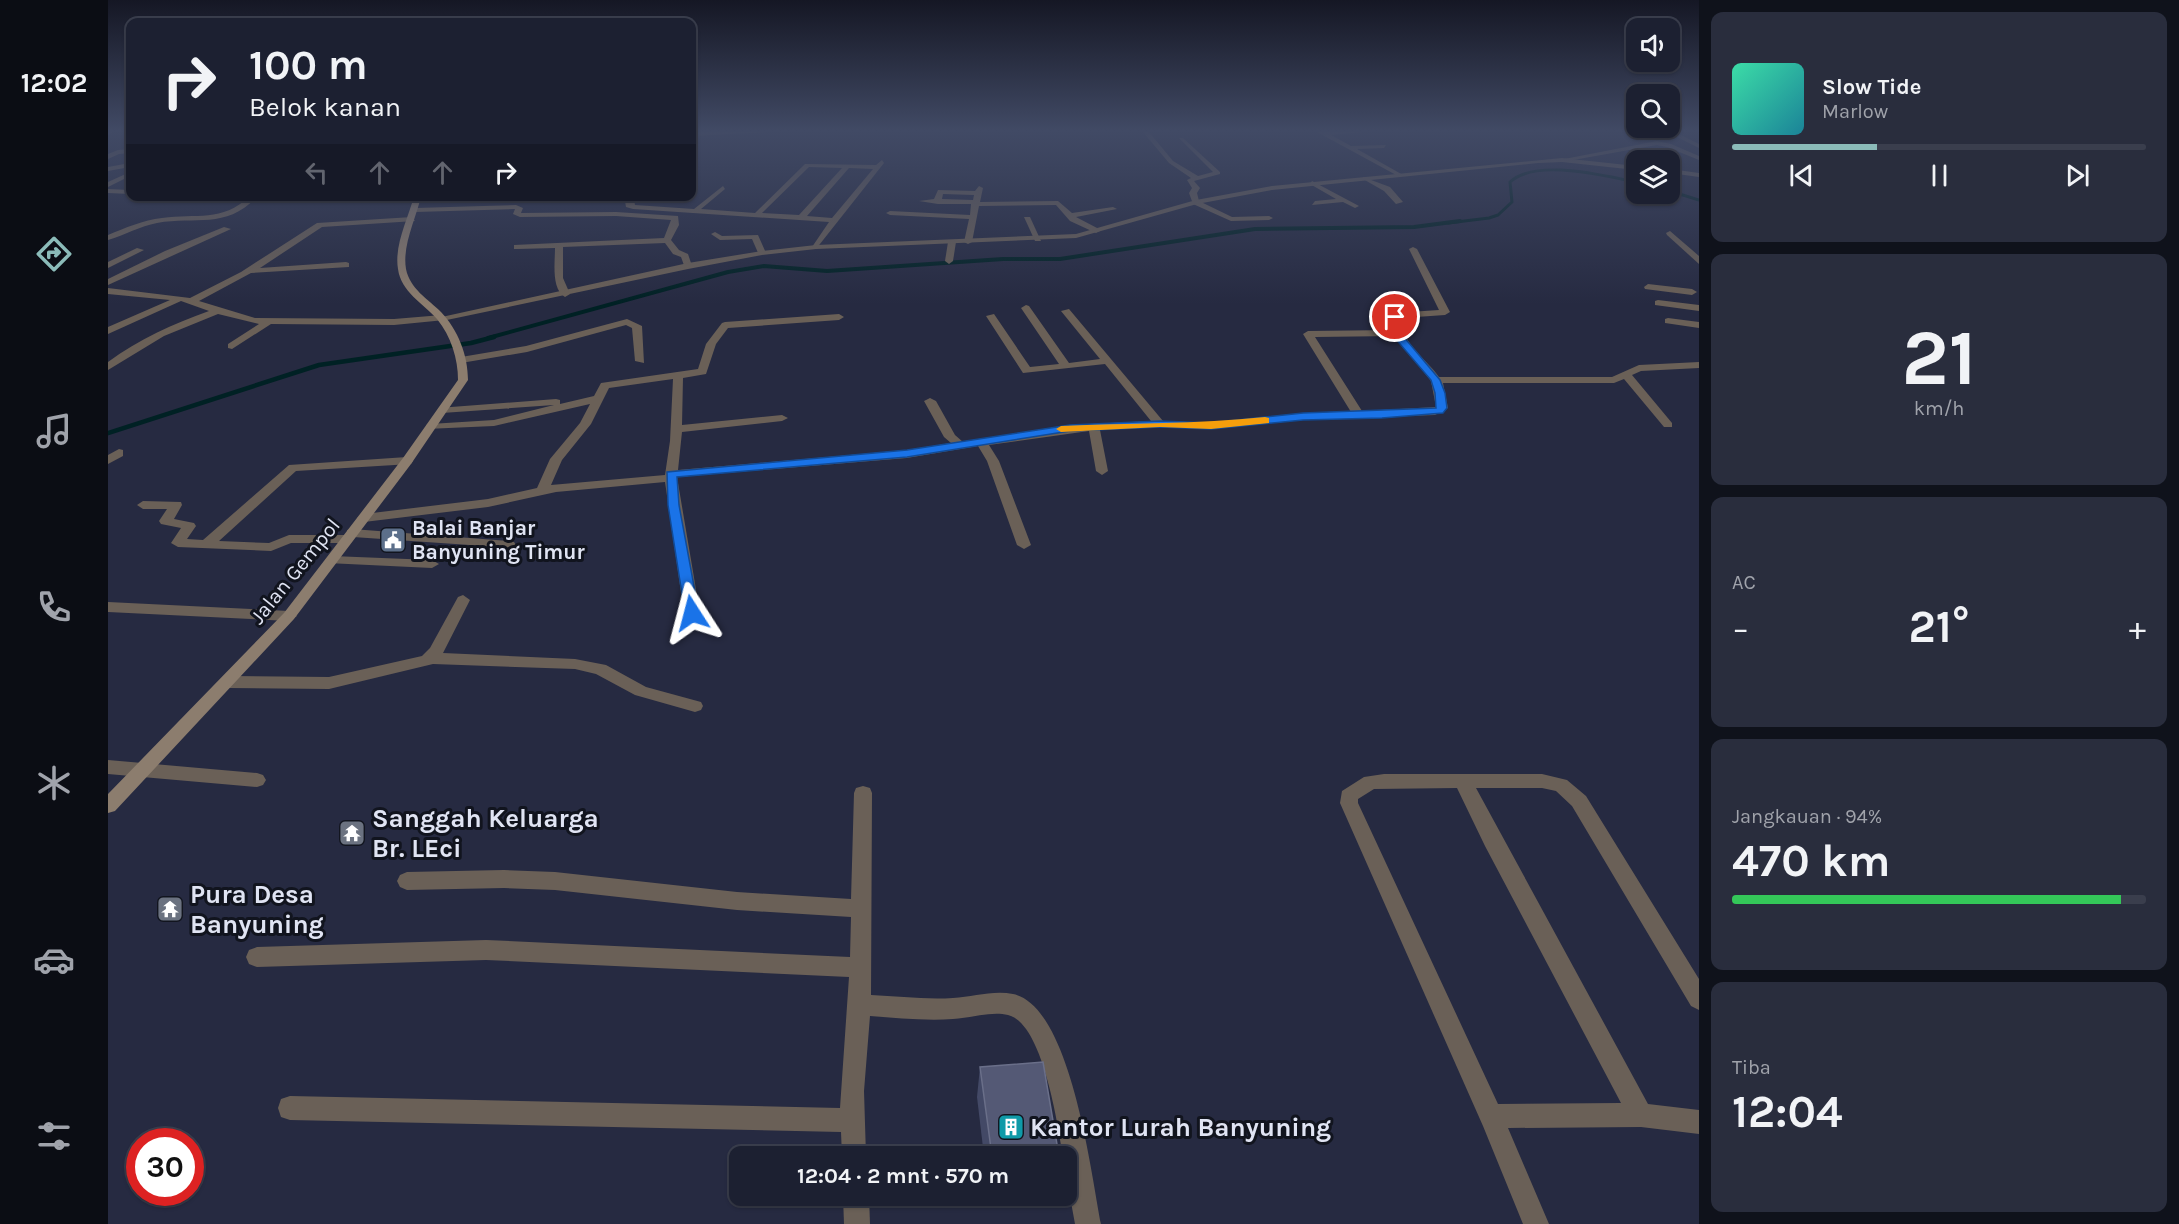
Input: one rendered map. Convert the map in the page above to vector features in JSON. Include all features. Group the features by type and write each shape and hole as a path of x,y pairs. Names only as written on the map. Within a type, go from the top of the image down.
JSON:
{"main road":[{"path":"417,201 403,260 405,280 414,293 442,318 456,349"},
{"name":"Jalan Gempol","path":"108,806 229,682 289,616 407,462 463,380 456,349"}],"street":[{"path":"697,209 722,189"},
{"path":"758,213 782,189"},
{"path":"802,217 827,189"},
{"path":"816,247 834,220 860,189"},
{"path":"1195,189 1193,193 1196,202 1231,219 1269,218"},
{"path":"109,289 181,298 246,320 268,322 394,322 442,318 565,294 688,266 762,253 816,247 1076,236 1196,202 1275,189"},
{"path":"1324,189 1355,206"},
{"path":"1386,189 1399,202"},
{"path":"938,202 938,195 941,192 978,190 968,242"},
{"path":"108,191 126,192"},
{"path":"1315,203 1345,200"},
{"path":"108,238 158,220 223,218 243,210 251,201"},
{"path":"631,201 630,206 650,208 697,209 834,220"},
{"path":"650,208 655,201"},
{"path":"923,201 1056,203 1069,216 1096,231"},
{"path":"192,301 248,271 320,225 518,207 518,215 616,213 676,218 667,240"},
{"path":"1069,216 1113,209"},
{"path":"345,223 359,210"},
{"path":"891,213 973,217"},
{"path":"1027,219 1038,239"},
{"path":"109,289 168,253 227,229"},
{"path":"604,244 610,234"},
{"path":"715,234 717,238 753,236 757,238 762,253"},
{"path":"1670,234 1699,261"},
{"path":"517,247 667,240"},
{"path":"667,240 676,252 685,256 688,266"},
{"path":"949,261 952,242"},
{"path":"559,246 558,278 565,294"},
{"path":"364,518 488,503 543,490 907,454 1035,432 1160,424 1211,426 1303,417 1439,411 1442,408 1436,380 1396,333 1396,315 1445,312 1413,249"},
{"path":"108,265 140,250"},
{"path":"248,271 346,265"},
{"path":"1648,287 1689,288 1699,307"},
{"path":"108,331 181,298"},
{"path":"1658,303 1699,307"},
{"path":"1026,308 1066,366"},
{"path":"108,367 151,336 217,311"},
{"path":"1066,311 1160,424"},
{"path":"991,316 1027,371 1107,361"},
{"path":"543,490 556,459 585,424 605,385 704,370 711,344 725,325 839,317"},
{"path":"1668,321 1699,325"},
{"path":"232,346 268,322"},
{"path":"456,349 527,349 627,322 637,326 640,362"},
{"path":"1359,416 1308,334 1396,333"},
{"path":"108,359 122,356"},
{"path":"1436,380 1614,380 1639,368 1699,365"},
{"path":"678,375 671,476 692,613"},
{"path":"1626,375 1668,425"},
{"path":"430,427 494,423 596,399"},
{"path":"930,401 950,437 960,446"},
{"path":"442,410 561,402"},
{"path":"676,429 782,418"},
{"path":"1094,427 1102,471"},
{"path":"981,442 993,461 1024,545"},
{"path":"207,544 293,468 407,462"},
{"path":"143,505 176,505 166,521 189,526 177,542 270,547 285,539 350,536 509,544"},
{"path":"332,560 432,564"},
{"path":"430,658 463,600"},
{"path":"108,606 289,616"},
{"path":"229,682 329,683 411,665 430,658 575,664 600,669 641,691 695,706"},
{"path":"108,767 257,780"},
{"path":"1463,781 1492,840 1641,1115"},
{"path":"1536,1224 1493,1116 1398,915 1349,802 1349,796 1370,783 1555,782 1579,801 1699,999"},
{"path":"853,1146 852,1091 860,1005 858,967 863,793"},
{"path":"406,880 555,881 736,901 860,909"},
{"path":"257,957 486,950 858,967"},
{"path":"860,1005 948,1009 1000,1003 1027,1009 1036,1019 1054,1061 1088,1224"},
{"path":"290,1108 852,1120"},
{"path":"1493,1116 1641,1115 1699,1122"},
{"path":"856,1206 857,1224"}],"building":[{"path":"1043,1062 1057,1146 991,1146 980,1067"}],"waterway":[{"path":"1448,223 1498,215 1512,202 1511,189"},
{"path":"1680,194 1699,200"},
{"path":"488,338 728,272 764,266 827,271 1003,259 1060,259 1255,229 1414,227 1460,221"},
{"path":"108,433 319,365 471,343 494,337"}],"slow traffic":[{"path":"1061,429 1160,424 1211,426 1265,421"}],"place":[{"name":"Balai Banjar Banyuning Timur","path":"393,540"},
{"name":"Sanggah Keluarga Br. LEci","path":"352,833"},
{"name":"Pura Desa Banyuning","path":"170,909"},
{"name":"Kantor Lurah Banyuning","path":"1011,1127"}],"route":[{"path":"692,613 671,474 752,465 907,454 1070,428 1160,424 1211,426 1303,417 1439,411 1442,408 1436,380 1414,357 1396,333 1395,317"}]}
